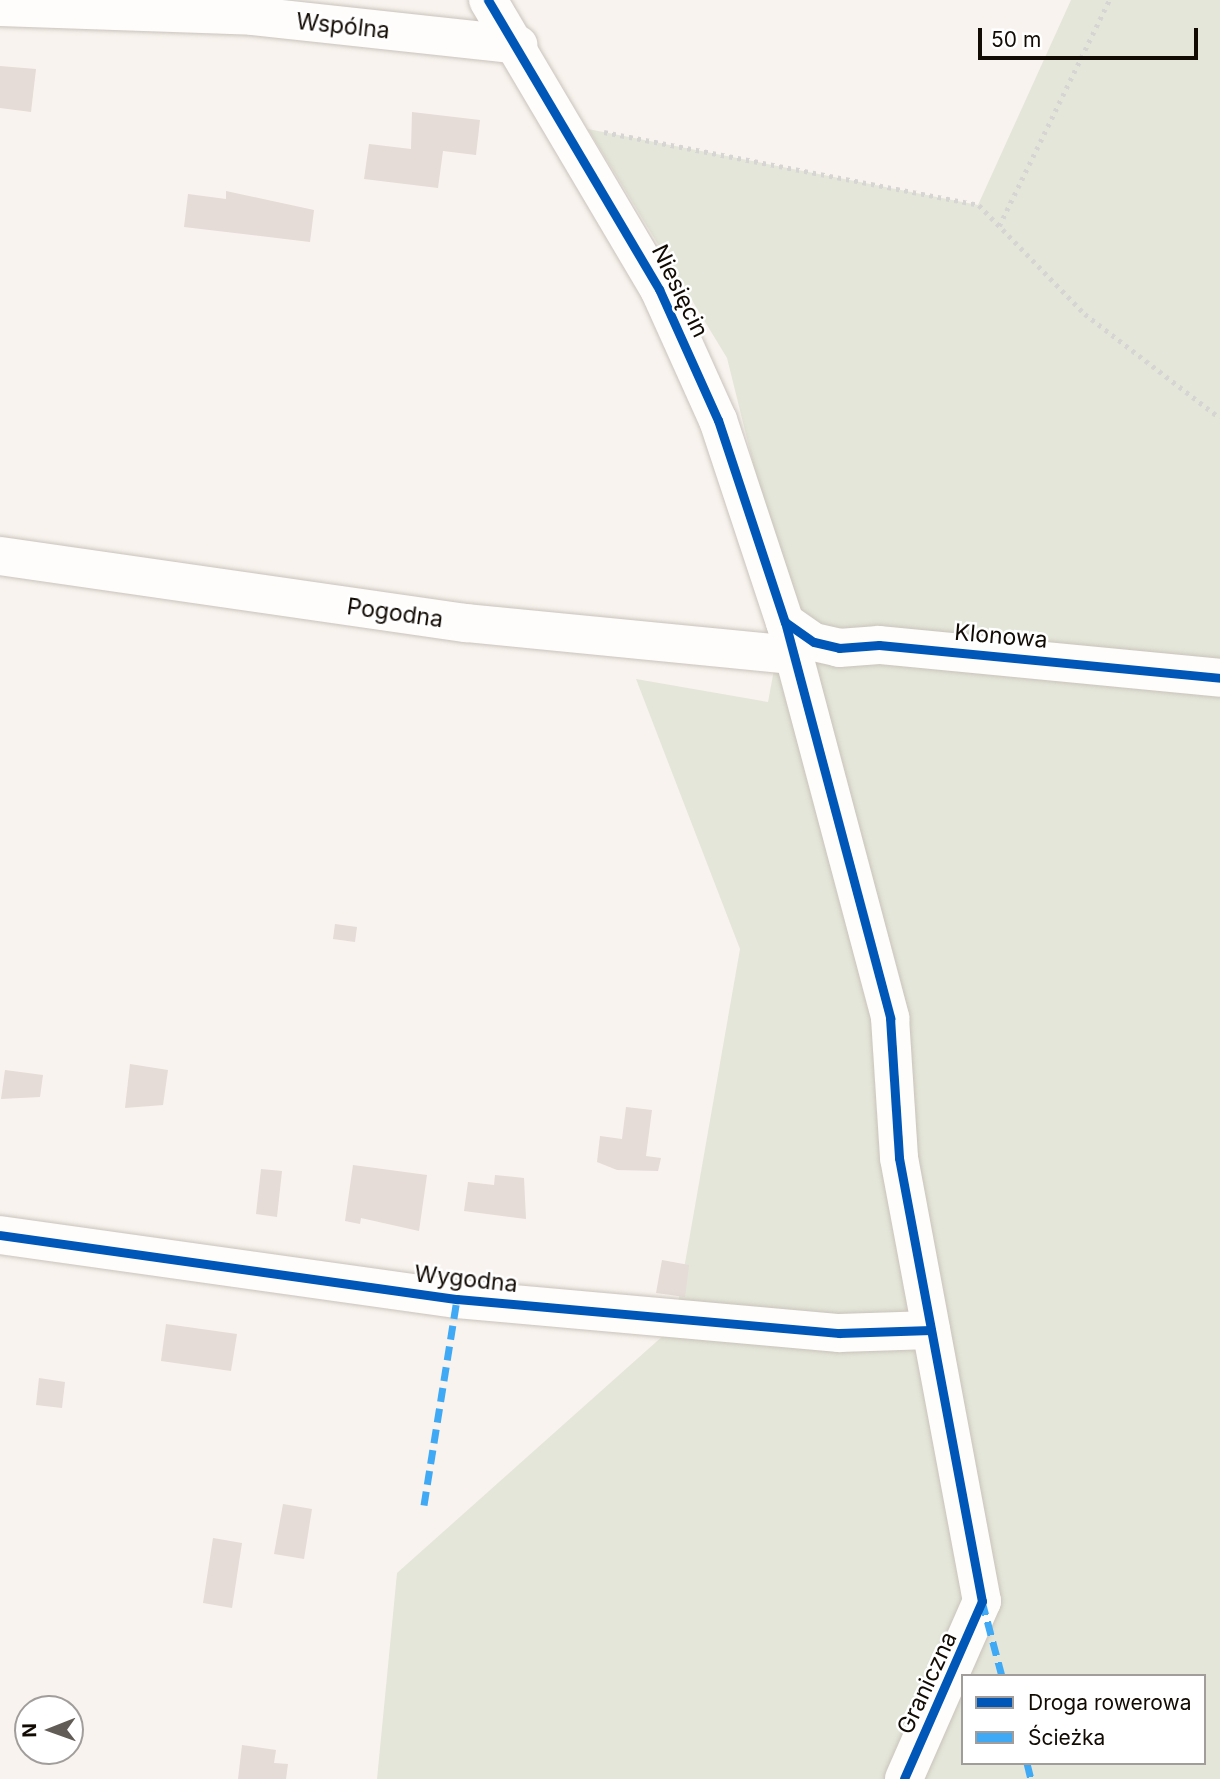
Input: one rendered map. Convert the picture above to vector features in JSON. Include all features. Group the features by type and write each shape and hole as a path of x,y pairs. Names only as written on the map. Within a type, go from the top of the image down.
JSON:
{"street":[{"name":"Niesięcin","path":"488,0 565,124 659,289 704,385 788,639 890,1018 899,1158 982,1601"},
{"name":"Wspólna","path":"0,8 253,16 518,45"},
{"name":"Pogodna","path":"0,556 466,623 788,639"},
{"name":"Klonowa","path":"788,639 839,648 879,645 1220,678"},
{"name":"Wygodna","path":"0,1235 457,1299 839,1334 931,1330"},
{"name":"Graniczna","path":"904,1779 982,1601"}],"path":[{"path":"999,226 1109,0"},
{"path":"565,124 979,205 1085,314 1220,418"}],"shaded area":[{"path":"1071,0 1220,0 1220,1779 377,1779 397,1573 674,1326 740,949 636,679 768,702 787,600 727,358 588,129 978,205"}],"building":[{"path":"0,66 36,69 31,112 0,108"},
{"path":"412,112 480,120 476,155 443,151 438,188 364,179 369,144 411,149"},
{"path":"226,191 314,210 310,242 184,227 188,194 226,199"},
{"path":"335,924 357,927 355,942 333,939"},
{"path":"130,1064 168,1070 163,1105 125,1108"},
{"path":"5,1070 43,1075 40,1097 1,1099"},
{"path":"626,1107 652,1110 646,1156 661,1158 658,1171 617,1170 597,1162 600,1136 622,1139"},
{"path":"353,1165 427,1175 419,1231 361,1218 360,1224 345,1221"},
{"path":"261,1169 282,1171 277,1217 256,1214"},
{"path":"495,1175 524,1178 526,1219 464,1211 468,1182 494,1185"},
{"path":"662,1260 689,1265 685,1297 656,1293"},
{"path":"166,1324 237,1334 231,1371 161,1361"},
{"path":"39,1378 65,1382 62,1408 36,1405"},
{"path":"283,1504 312,1509 304,1559 274,1554"},
{"path":"213,1538 242,1543 232,1608 203,1603"},
{"path":"242,1745 276,1750 274,1763 288,1764 286,1779 238,1779"}],"marked path":[{"path":"424,1505 457,1299"},
{"path":"982,1601 1001,1674"},
{"path":"1028,1765 1031,1779"}],"cycle path":[{"path":"488,0 659,289 718,420 785,622 814,642 839,648 879,645 1220,678"},
{"path":"785,622 890,1018 899,1158 982,1601 904,1779"},
{"path":"0,1235 457,1299 839,1333 931,1330"}]}
